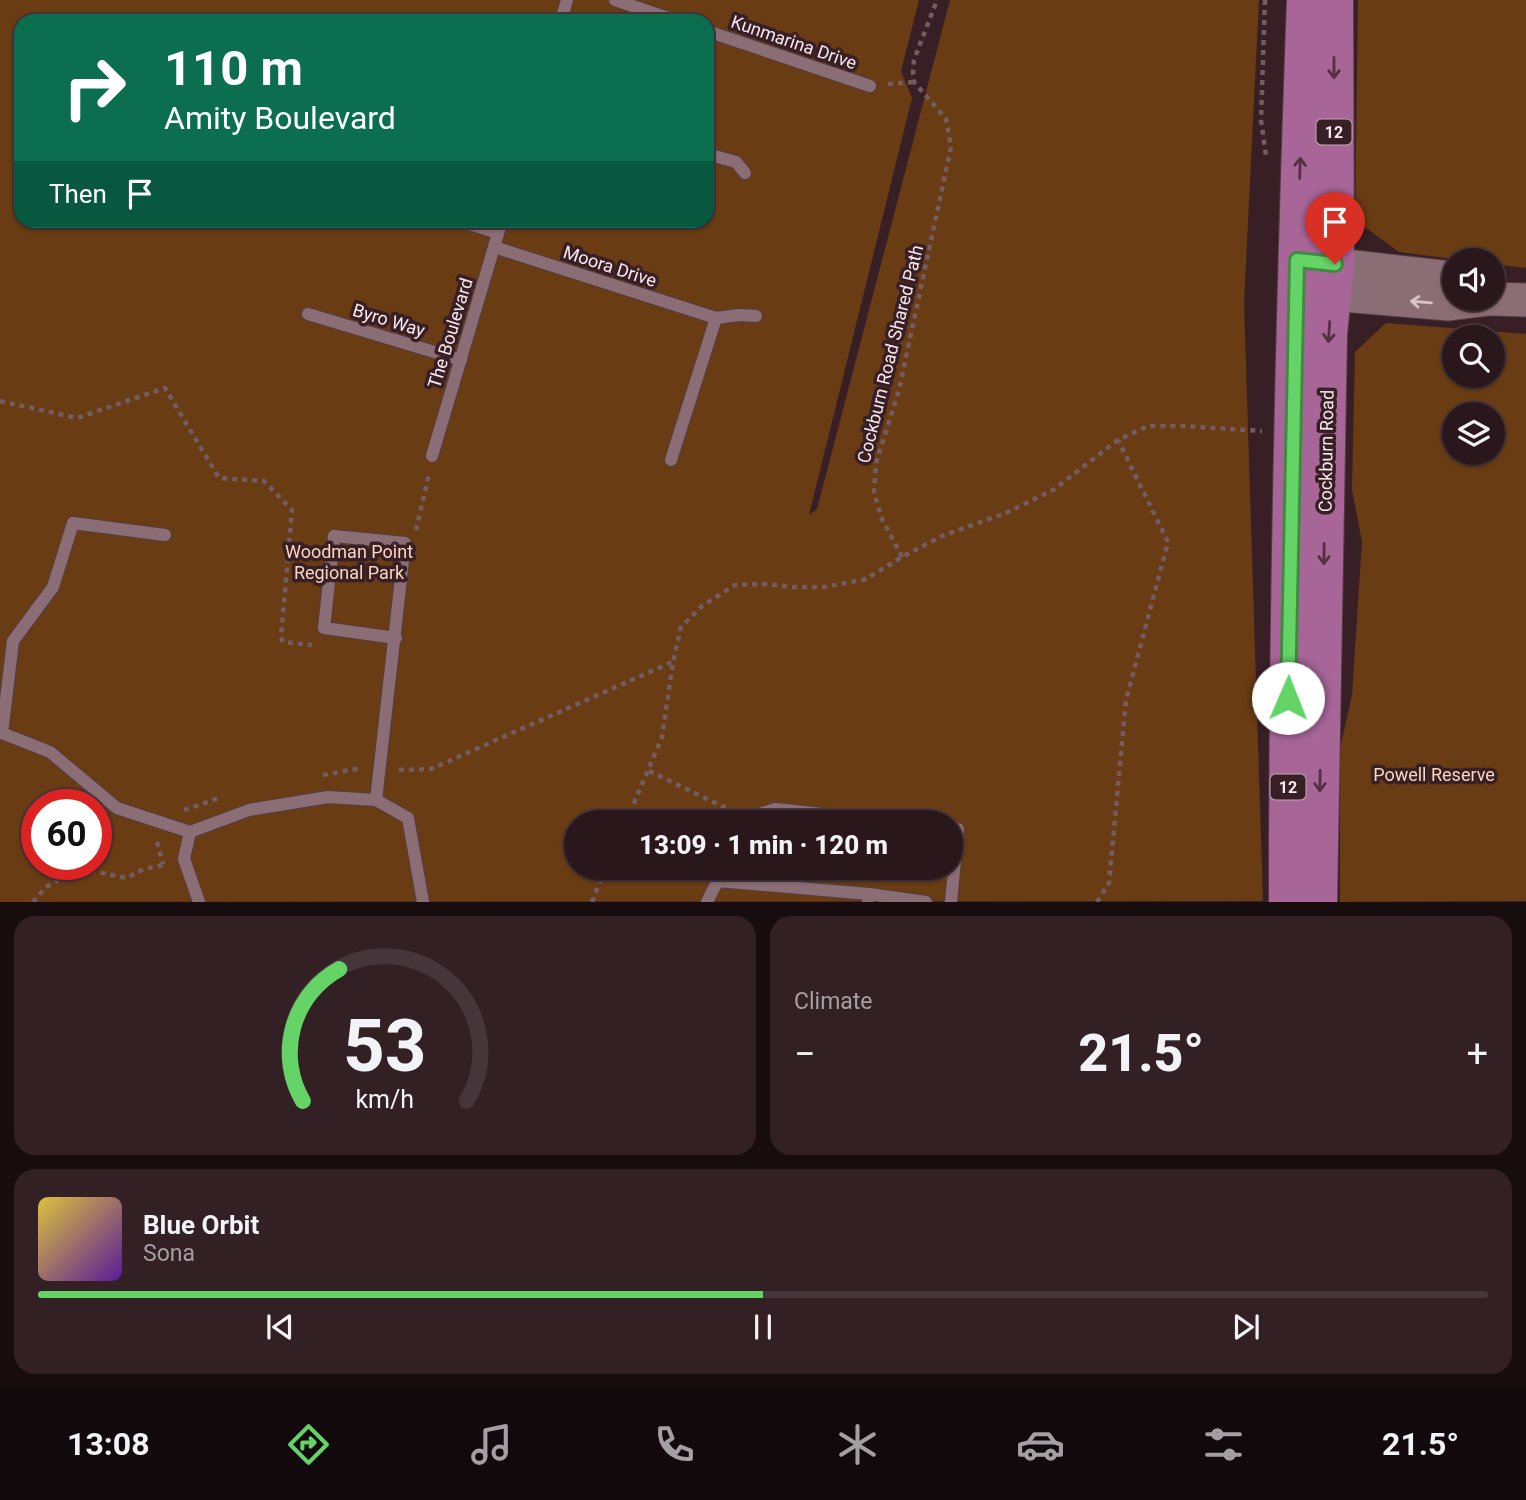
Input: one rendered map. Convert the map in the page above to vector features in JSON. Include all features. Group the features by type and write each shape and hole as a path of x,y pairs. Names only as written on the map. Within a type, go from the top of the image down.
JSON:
{"main road":[{"name":"Cockburn Road","path":"1306,0 1315,277 1328,346 1318,901"},
{"name":"Cockburn Road","path":"1288,901 1288,659 1334,0"}],"street":[{"path":"1315,277 1442,277"},
{"path":"1315,277 1442,303"}],"lane":[{"path":"615,0 656,14"},
{"name":"Kunmarina Drive","path":"714,33 870,86"},
{"path":"714,156 736,162 745,173"},
{"name":"The Boulevard","path":"432,456 500,228"},
{"name":"Moora Drive","path":"494,247 716,318 756,316"},
{"name":"Byro Way","path":"308,314 461,360"},
{"path":"671,460 716,318"},
{"path":"165,535 73,523 53,587 13,641 2,733 50,752 117,808 190,832 249,810 328,797 376,800 408,818 423,901"},
{"path":"376,800 396,638 405,543 334,536 324,628 396,638"},
{"path":"190,832 184,859 199,901"},
{"path":"951,901 953,880"},
{"path":"706,901 717,881 868,898 926,901"}],"path":[{"path":"870,86 914,82 914,60 937,0"},
{"name":"Cockburn Road Shared Path","path":"902,557 881,517 873,492 876,463 899,390 951,147 946,118 914,82"},
{"path":"0,401 77,418 165,388 219,478 264,481 292,510 281,637 283,642 324,646"},
{"path":"631,810 662,737 681,627 702,606 735,585 825,587 866,579 943,536 1006,513 1053,490 1118,440 1148,426 1266,432"},
{"path":"1097,901 1109,883 1126,700 1168,542 1118,440"},
{"path":"405,543 419,527 432,456"},
{"path":"361,768 362,758"},
{"path":"649,771 726,810"},
{"path":"33,901 46,887 79,868 126,878 144,869 164,865"},
{"path":"592,901 600,880"}],"green space":[{"name":"Woodman Point Regional Park","path":"0,0 919,0 901,71 912,98 809,515 817,509 950,0 1259,0 1244,303 1263,901 0,902"},
{"path":"1358,0 1526,0 1526,268 1505,265 1505,248 1442,248 1442,258 1399,252 1355,220"},
{"name":"Powell Reserve","path":"1386,323 1442,327 1442,388 1505,388 1505,332 1526,334 1526,901 1340,902 1340,749 1352,695 1362,541 1352,490 1355,352"}],"route":[{"path":"1288,698 1297,260 1335,264"}]}
